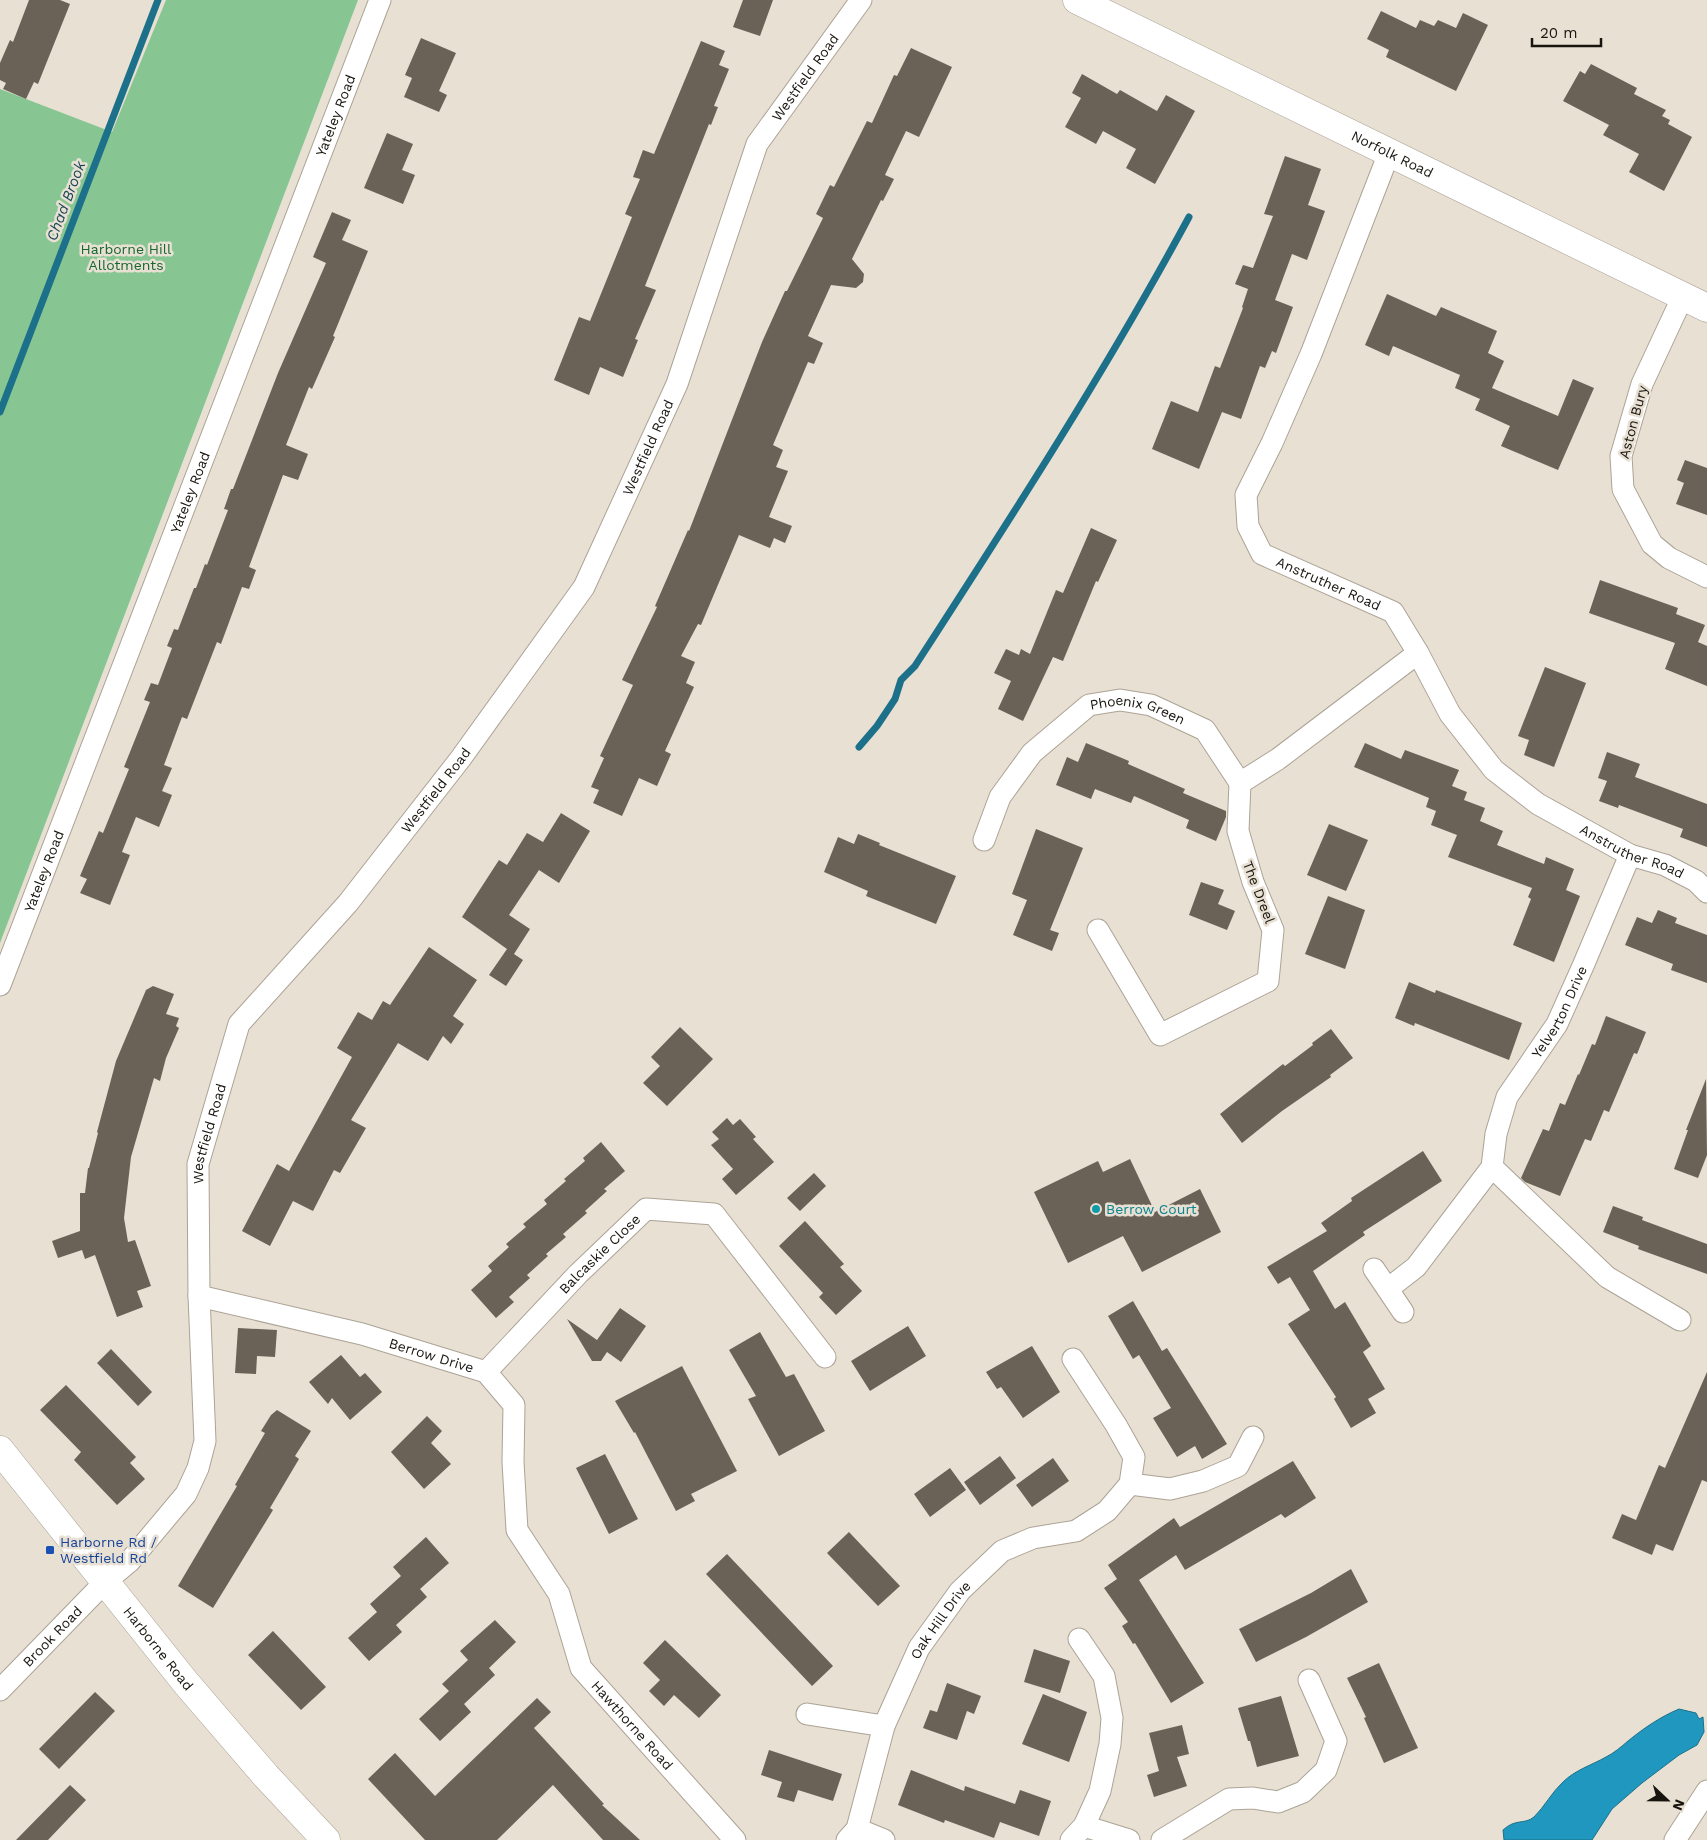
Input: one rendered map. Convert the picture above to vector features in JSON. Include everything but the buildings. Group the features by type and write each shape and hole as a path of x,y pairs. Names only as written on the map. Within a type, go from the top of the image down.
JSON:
{"main road":[{"name":"Norfolk Road","path":"1077,0 1707,308"},
{"name":"Harborne Road","path":"0,1450 186,1683 266,1776 326,1840"}],"street":[{"name":"Yateley Road","path":"0,986 380,0"},
{"name":"Westfield Road","path":"105,1582 129,1562 186,1494 198,1468 205,1441 198,1296 198,1164 239,1024 348,903 461,758 584,586 677,384 757,144 861,0"},
{"name":"Anstruther Road","path":"1389,153 1311,354 1272,443 1246,495 1248,526 1262,554 1393,612 1418,653 1450,714 1494,770 1538,804 1630,855 1664,865 1696,881 1707,892"},
{"name":"Aston Bury","path":"1682,296 1642,384 1621,456 1624,489 1652,544 1669,558 1707,576"},
{"path":"1240,783 1278,759 1418,653"},
{"name":"Phoenix Green","path":"984,840 1000,797 1032,753 1089,705 1120,700 1151,705 1205,730 1240,783"},
{"name":"The Dreel","path":"1098,930 1160,1034 1268,981 1273,930 1253,882 1238,831 1240,783"},
{"name":"Yelverton Drive","path":"1389,1288 1416,1267 1492,1166 1496,1134 1507,1097 1557,1024 1630,855"},
{"path":"1492,1166 1607,1277 1680,1320"},
{"name":"Balcaskie Close","path":"486,1372 578,1274 646,1209 714,1214 825,1357"},
{"path":"1374,1269 1389,1288 1403,1312"},
{"name":"Berrow Drive","path":"198,1296 362,1334 486,1372 514,1405 513,1462 517,1530 559,1594"},
{"path":"1073,1359 1116,1425 1134,1457 1130,1484 1170,1489 1203,1481 1238,1466 1253,1437"},
{"name":"Oak Hill Drive","path":"852,1835 884,1726 919,1648 960,1591 1002,1551 1033,1538 1076,1531 1107,1511 1130,1484"},
{"name":"Brook Road","path":"0,1690 105,1582"},
{"name":"Hawthorne Road","path":"559,1594 581,1668 735,1840"},
{"path":"1079,1639 1104,1676 1112,1718 1110,1744 1100,1791 1077,1833 1129,1840"},
{"path":"1162,1840 1229,1799 1253,1798 1278,1802 1303,1792 1326,1770 1336,1741 1309,1680"},
{"path":"807,1714 884,1726"},
{"path":"1675,1840 1706,1795"},
{"path":"852,1835 884,1840"}],"green space":[{"name":"Harborne Hill Allotments","path":"166,0 358,0 0,943 0,89 112,132"}],"water":[{"path":"1679,1709 1696,1713 1699,1719 1703,1717 1704,1732 1697,1745 1679,1755 1612,1809 1592,1840 1504,1840 1503,1830 1512,1824 1527,1821 1534,1817 1555,1790 1568,1778 1612,1754 1652,1723"}],"waterway":[{"name":"Chad Brook","path":"0,412 158,0"},
{"path":"859,747 877,726 895,699 901,680 915,666 1091,388 1189,217"}],"place":[{"name":"Berrow Court","path":"1096,1209"},
{"name":"Harborne Rd / Westfield Rd","path":"50,1550"}]}
